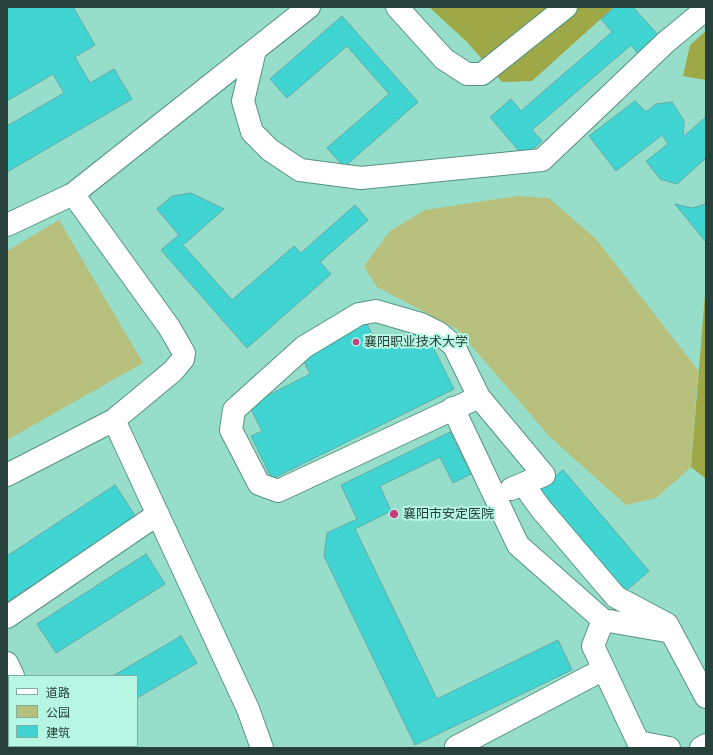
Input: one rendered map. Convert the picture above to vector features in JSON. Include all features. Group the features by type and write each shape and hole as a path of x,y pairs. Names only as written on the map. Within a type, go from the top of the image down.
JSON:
{"lane":[{"path":"7,225 72,194 309,7"},
{"path":"396,7 444,59 467,74 482,74 566,7"},
{"path":"256,50 243,101 252,132 270,150 300,170 361,178 542,160 666,42 706,9"},
{"path":"7,475 114,420 173,371 183,359 184,353 169,327 72,194"},
{"path":"479,397 278,491 260,484 231,430 234,410 304,347 359,314 376,311 421,324 439,334 454,346 479,397 544,475 495,496"},
{"path":"453,408 518,545 603,620 671,632"},
{"path":"114,420 248,709 262,748"},
{"path":"523,484 541,509 616,597 667,624 706,697"},
{"path":"7,617 158,514"},
{"path":"603,620 593,646 639,745 669,748"},
{"path":"7,663 13,675"},
{"path":"457,748 456,747 604,669"},
{"path":"701,748 706,745"}],"shaded area":[{"name":"襄阳职业技术大学","path":"7,7 706,7 706,748 7,748"}],"green space":[{"path":"429,7 614,7 532,81 502,82 467,42"},
{"path":"706,31 706,80 683,76 690,45"},
{"path":"517,196 549,198 596,239 698,370 691,467 656,498 626,505 550,437 457,329 377,287 364,266 390,231 425,210"},
{"path":"59,220 143,363 7,440 7,251"},
{"path":"706,282 706,479 691,467"}],"building":[{"path":"7,7 73,7 95,45 75,57 90,83 114,69 132,99 7,172 7,126 64,93 53,74 7,101"},
{"path":"615,7 633,7 661,38 640,56 631,45 532,130 542,141 524,157 490,117 511,99 521,111 612,32 601,19"},
{"path":"342,16 418,102 344,167 327,148 389,94 347,46 287,98 270,79"},
{"path":"635,101 646,112 656,104 672,102 684,121 683,137 706,117 706,158 677,184 660,179 646,161 668,144 662,135 616,171 589,136"},
{"path":"191,193 224,209 183,245 232,300 294,246 301,253 355,205 368,220 320,262 331,274 247,348 161,250 179,235 157,209 172,196"},
{"path":"675,204 692,208 706,204 706,242"},
{"path":"365,320 379,348 423,327 454,389 272,479 251,436 262,431 249,405 310,374 300,353"},
{"path":"450,432 471,474 453,483 440,457 380,486 391,511 355,529 437,699 558,640 572,670 415,745 324,556 327,533 357,519 341,485"},
{"path":"563,470 649,571 620,596 534,494"},
{"path":"115,485 136,517 7,602 7,556"},
{"path":"146,554 165,584 56,653 37,624"},
{"path":"181,636 197,663 138,697 138,675 115,675"},
{"path":"7,720 8,746 7,747"}],"place":[{"name":"襄阳职业技术大学","path":"356,342"},
{"name":"襄阳市安定医院","path":"394,514"}]}
